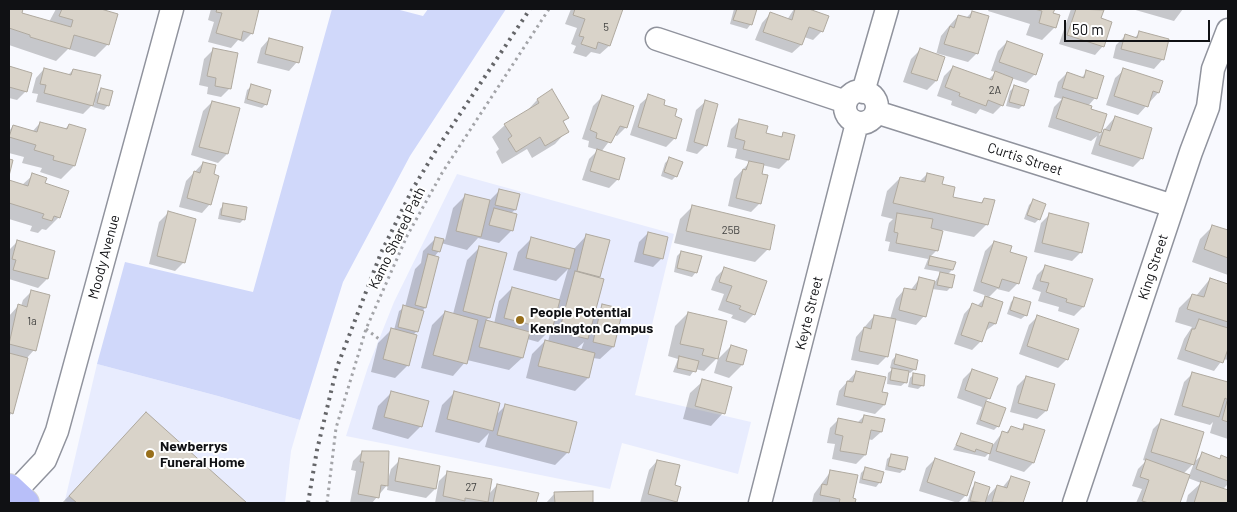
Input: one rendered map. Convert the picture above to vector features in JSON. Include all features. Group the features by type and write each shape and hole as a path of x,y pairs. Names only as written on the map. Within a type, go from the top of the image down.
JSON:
{"street":[{"name":"Moody Avenue","path":"16,495 45,460 57,431 172,9"},
{"path":"867,117 852,120 846,112 855,97 887,9"},
{"name":"King Street","path":"1074,503 1173,206 1208,108 1213,69 1228,30"},
{"path":"657,39 855,97"},
{"name":"Curtis Street","path":"867,117 1173,206"},
{"name":"Keyte Street","path":"760,503 867,117"}],"path":[{"name":"Kamo Shared Path","path":"328,503 336,428 366,329 407,236 442,173 549,9"},
{"path":"366,329 380,339"}],"shaded area":[{"path":"332,9 396,9 423,16 428,9 506,9 410,156 343,282 300,420 97,364 125,262 253,292"},
{"name":"People Potential Kensington Campus","path":"457,174 674,234 635,395 751,422 738,474 622,443 610,489 346,436 368,367 394,302"},
{"path":"97,364 300,420 291,451 285,503 68,503 65,500"}],"building":[{"path":"9,9 23,9 22,13 71,27 73,20 59,16 62,9 101,9 118,14 109,45 74,35 70,49 30,37 30,35 9,28"},
{"path":"217,9 259,9 253,34 243,31 241,40 216,33 222,13 216,12"},
{"path":"575,9 623,9 610,46 598,42 596,49 581,44 584,37 579,36 585,19 573,15"},
{"path":"737,9 757,9 752,25 733,20"},
{"path":"795,9 809,9 829,16 823,32 809,27 802,45 763,32 770,12 792,20"},
{"path":"1034,9 1055,9 1053,13 1060,15 1056,28 1039,23 1042,11"},
{"path":"1076,9 1104,10 1101,18 1112,22 1104,47 1067,35"},
{"path":"972,11 989,16 978,54 944,44 950,26 954,28 958,15 970,18"},
{"path":"1139,31 1169,39 1164,60 1121,49 1125,34 1137,38"},
{"path":"269,38 303,47 299,63 265,54"},
{"path":"1007,41 1043,54 1036,75 999,62"},
{"path":"213,48 238,53 231,89 215,86 216,78 207,76"},
{"path":"920,48 945,57 937,81 911,73"},
{"path":"9,66 32,73 27,92 9,87"},
{"path":"953,66 992,80 995,71 1013,78 1003,106 988,100 986,106 959,96 960,93 945,87"},
{"path":"44,68 71,75 73,69 101,75 93,106 44,93 46,85 40,84"},
{"path":"1123,68 1163,81 1159,93 1153,91 1148,107 1114,96"},
{"path":"1086,70 1104,76 1097,99 1062,88 1067,72 1084,78"},
{"path":"251,84 271,90 267,105 247,99"},
{"path":"1014,85 1029,90 1024,106 1009,102"},
{"path":"101,88 113,91 109,106 97,103"},
{"path":"552,89 569,118 563,121 569,132 545,146 540,137 516,152 508,139 512,136 504,124 539,103 537,99"},
{"path":"648,94 665,100 664,105 677,109 675,116 682,119 676,139 638,127"},
{"path":"602,95 634,106 627,128 620,126 611,143 596,138 597,133 590,130"},
{"path":"1063,97 1092,106 1091,109 1107,114 1101,133 1056,118"},
{"path":"705,100 718,104 707,146 694,142"},
{"path":"212,101 240,108 228,154 199,147"},
{"path":"1115,116 1152,128 1143,159 1099,145 1104,129 1110,131"},
{"path":"739,119 768,126 766,133 782,137 783,132 795,135 789,160 743,149 745,141 735,138"},
{"path":"40,122 67,129 69,124 86,129 75,166 53,160 54,156 34,150 36,145 9,137 13,125 37,132"},
{"path":"597,149 625,158 619,180 590,171"},
{"path":"669,157 683,162 677,177 664,172"},
{"path":"9,159 13,160 9,176"},
{"path":"749,161 764,164 762,174 768,175 761,204 736,198 743,169 746,170"},
{"path":"203,162 216,165 214,174 219,176 211,205 187,198 194,171 200,173"},
{"path":"32,173 47,178 45,183 69,191 60,218 54,216 52,221 42,218 44,214 9,203 9,180 28,186"},
{"path":"927,173 944,177 942,184 955,187 953,197 982,203 984,198 995,200 988,225 893,203 900,177 925,182"},
{"path":"499,189 520,194 516,210 495,205"},
{"path":"465,194 490,200 481,237 456,231"},
{"path":"1033,199 1046,204 1040,220 1027,215"},
{"path":"223,203 247,207 245,220 221,215"},
{"path":"692,205 775,225 770,250 686,231"},
{"path":"494,208 517,214 513,231 489,225"},
{"path":"168,211 196,219 185,263 157,256"},
{"path":"897,213 933,219 931,228 943,231 938,251 896,243 898,233 894,232"},
{"path":"1049,213 1089,223 1082,253 1042,243"},
{"path":"1212,225 1228,230 1228,258 1204,249"},
{"path":"648,232 668,237 663,259 643,254"},
{"path":"586,234 610,240 600,277 577,271"},
{"path":"435,237 444,239 440,252 432,250"},
{"path":"531,237 575,249 570,269 526,258"},
{"path":"17,240 55,251 48,279 13,270 16,260 12,259"},
{"path":"994,241 1012,246 1010,252 1027,257 1019,284 1002,279 999,288 981,282"},
{"path":"479,246 507,253 490,318 463,311"},
{"path":"681,251 702,256 697,273 677,268"},
{"path":"428,254 439,257 426,308 415,305"},
{"path":"930,256 956,262 953,270 928,265"},
{"path":"1045,265 1093,279 1084,307 1066,302 1067,299 1046,292 1049,283 1040,281"},
{"path":"724,267 767,281 755,315 739,309 741,306 726,301 732,286 719,282"},
{"path":"575,271 604,279 588,339 559,332"},
{"path":"940,272 955,275 952,288 937,285"},
{"path":"919,277 935,281 926,317 899,310 904,288 916,290"},
{"path":"1210,278 1228,284 1228,322 1187,309 1192,294 1204,297"},
{"path":"512,287 560,300 552,330 504,318"},
{"path":"31,290 50,295 36,351 9,344 18,304 27,307"},
{"path":"985,296 1003,302 996,324 989,322 982,342 961,335 972,303 982,307"},
{"path":"1014,297 1031,302 1027,316 1010,310"},
{"path":"602,304 623,309 614,347 593,342"},
{"path":"403,305 424,311 418,332 398,327"},
{"path":"445,311 478,320 467,364 433,355"},
{"path":"688,312 727,321 718,359 702,355 704,349 680,344"},
{"path":"874,315 896,319 888,357 859,351 864,327 871,329"},
{"path":"1037,315 1079,329 1068,360 1027,346"},
{"path":"1199,319 1228,328 1228,349 1223,363 1185,350 1192,329 1195,329"},
{"path":"486,320 530,332 523,358 479,347"},
{"path":"391,328 417,335 409,366 383,359"},
{"path":"545,340 595,353 589,378 538,366"},
{"path":"731,345 747,350 743,365 726,361"},
{"path":"9,353 28,358 13,414 9,412"},
{"path":"896,354 918,360 916,370 894,364"},
{"path":"679,356 699,361 696,372 677,368"},
{"path":"892,368 909,371 907,383 890,380"},
{"path":"972,369 998,378 990,399 965,390"},
{"path":"856,371 886,377 882,392 888,393 885,405 844,396 847,381 853,382"},
{"path":"1192,372 1228,382 1228,400 1225,398 1219,417 1182,406"},
{"path":"913,373 925,375 924,386 912,384"},
{"path":"1026,376 1055,384 1047,411 1018,403"},
{"path":"702,379 732,387 725,414 695,406"},
{"path":"391,391 429,401 422,427 384,417"},
{"path":"454,391 500,403 493,431 447,419"},
{"path":"986,401 1006,408 999,427 980,420"},
{"path":"1228,401 1228,422 1222,420"},
{"path":"505,404 577,422 569,453 497,435"},
{"name":"Newberrys Funeral Home","path":"146,412 247,503 77,503 69,496"},
{"path":"864,415 885,419 882,432 871,430 866,455 840,451 843,436 835,434 838,418 862,423"},
{"path":"1161,419 1204,432 1194,465 1151,452"},
{"path":"1024,424 1045,430 1034,463 996,451 1002,431 1008,433 1011,426 1023,430"},
{"path":"961,433 993,444 990,454 976,449 975,452 956,445"},
{"path":"362,451 389,451 388,486 381,485 379,498 358,494 364,462 360,462"},
{"path":"1202,452 1220,459 1221,455 1228,458 1228,481 1196,469"},
{"path":"891,454 908,457 905,470 888,466"},
{"path":"399,458 440,466 436,489 395,481"},
{"path":"935,458 975,472 967,496 927,482"},
{"path":"1146,459 1190,475 1180,503 1149,503 1142,501 1149,480 1140,477"},
{"path":"657,460 680,465 675,485 681,487 677,502 648,494"},
{"path":"865,467 884,472 881,483 862,479"},
{"path":"830,470 858,475 853,498 856,499 855,503 839,503 840,499 820,495 822,484 827,485"},
{"path":"447,471 492,479 488,502 465,498 465,501 443,496"},
{"path":"1011,476 1030,482 1023,503 992,502 997,485 1007,488"},
{"path":"1201,481 1228,490 1228,503 1194,503"},
{"path":"975,482 990,487 985,503 970,501"},
{"path":"497,484 539,493 536,503 493,503"},
{"path":"593,491 593,503 555,503 554,492"}],"railway":[{"path":"308,503 317,450 337,367 381,253 412,190 438,147 530,9"}],"place":[{"name":"People Potential Kensington Campus","path":"520,320"},
{"name":"Newberrys Funeral Home","path":"150,454"}]}
